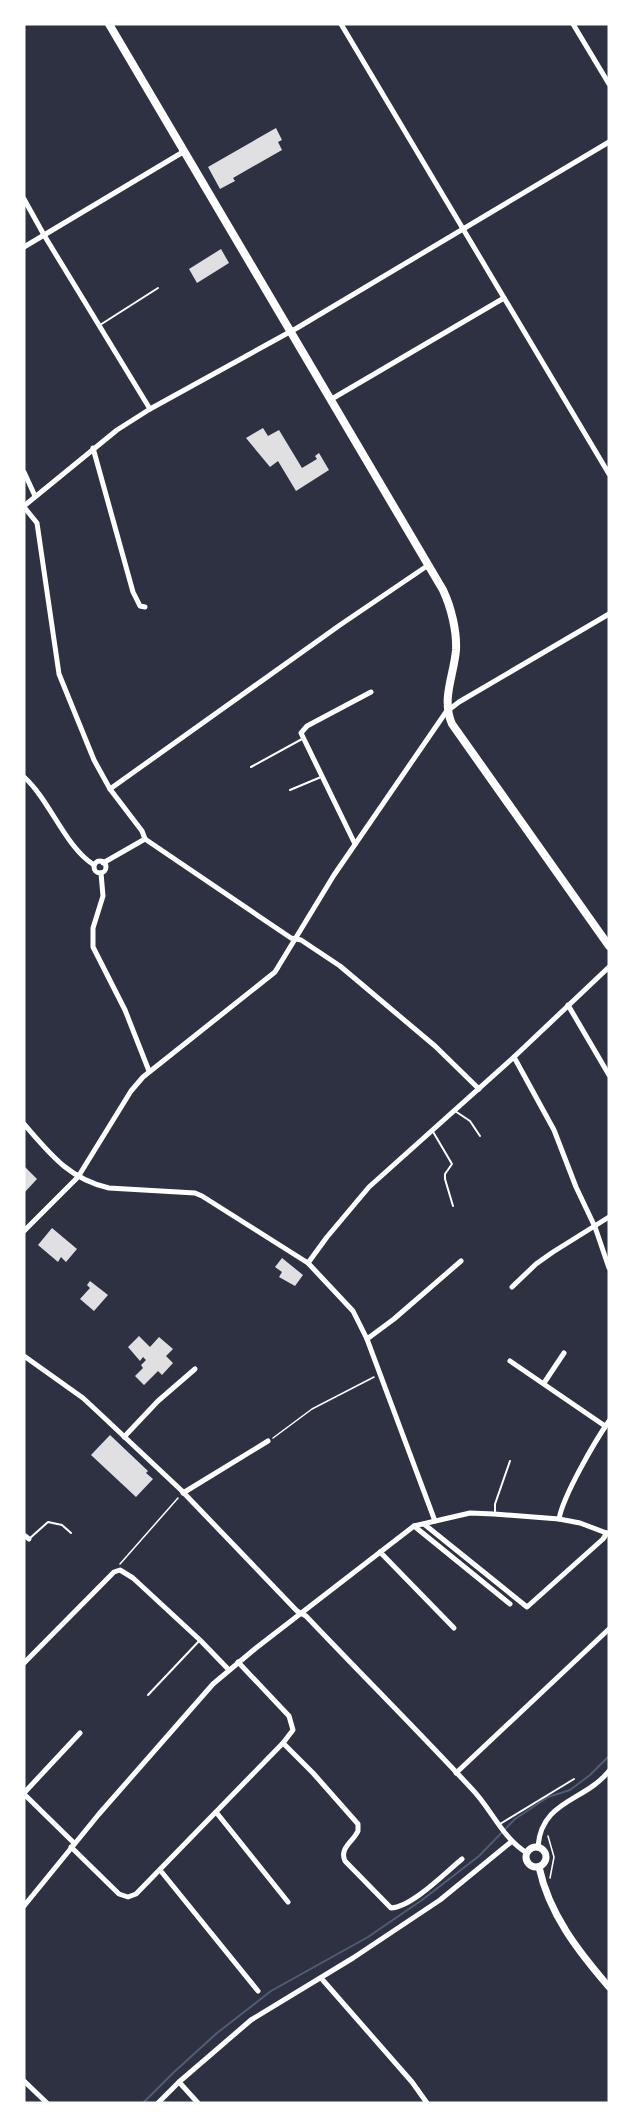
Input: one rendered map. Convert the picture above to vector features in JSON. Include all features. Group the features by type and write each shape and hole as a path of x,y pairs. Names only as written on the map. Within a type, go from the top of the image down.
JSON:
{"main road":[{"path":"109,24 446,596 456,649 446,712 452,724 609,946"}],"street":[{"path":"341,24 609,474"},
{"path":"573,24 609,84"},
{"path":"479,1089 435,1046 340,966 301,939 291,938 145,839 142,831 110,789 94,760 59,674 37,523 24,506 93,448 150,409 291,331 609,142"},
{"path":"24,248 183,152"},
{"path":"24,199 150,409"},
{"path":"330,400 504,298"},
{"path":"93,448 134,592 140,606 145,607"},
{"path":"24,472 35,496"},
{"path":"110,789 340,625 428,566"},
{"path":"24,1231 78,1178 131,1091 149,1071 275,972 324,889 446,712 459,702 609,614"},
{"path":"355,844 301,733 307,726 371,692"},
{"path":"24,777 35,787 82,855 94,865"},
{"path":"94,865 98,862 103,863 145,839"},
{"path":"103,863 105,868 101,873 104,896 93,928 93,947 125,1010 149,1071"},
{"path":"94,865 94,871 101,873"},
{"path":"308,1263 369,1187 456,1111 609,967"},
{"path":"568,1005 609,1075"},
{"path":"514,1057 554,1130 576,1187 595,1227 609,1268"},
{"path":"24,1124 57,1161 78,1178 109,1188 195,1193 213,1202 308,1263 353,1311 367,1339 435,1521"},
{"path":"512,1287 536,1264 609,1217"},
{"path":"367,1339 394,1319 461,1261"},
{"path":"544,1383 564,1353"},
{"path":"24,1356 83,1398 182,1494 376,1688 472,1788 511,1842 527,1853 528,1862 532,1866 539,1867 547,1856 538,1846"},
{"path":"510,1360 607,1423 569,1492 560,1511 559,1519"},
{"path":"124,1437 158,1401 195,1369"},
{"path":"182,1494 267,1442"},
{"path":"24,1906 72,1845 169,1734 229,1670 414,1527 424,1524 435,1521 470,1513 559,1519 580,1523 608,1533 527,1606 424,1524"},
{"path":"414,1527 510,1604"},
{"path":"380,1552 454,1628"},
{"path":"24,1663 114,1572 120,1570 134,1578 229,1670"},
{"path":"456,1773 609,1629"},
{"path":"80,1733 24,1794 120,1894 128,1898 136,1894 160,1870 293,1730 289,1716 238,1662"},
{"path":"283,1743 313,1773 357,1824 358,1831 343,1850 342,1856 390,1908 402,1905 421,1893 462,1859"},
{"path":"538,1846 542,1826 549,1815 558,1807 590,1789 609,1771"},
{"path":"216,1812 288,1902"},
{"path":"158,2103 251,2020 321,1978 440,1900 511,1842"},
{"path":"527,1853 538,1846"},
{"path":"539,1867 552,1906 564,1929 609,1987"},
{"path":"160,1870 258,1991"},
{"path":"321,1978 414,2084 427,2103"},
{"path":"24,2081 47,2103"},
{"path":"179,2082 198,2103"}],"lane":[{"path":"100,325 158,288"},
{"path":"251,767 302,739"},
{"path":"290,790 321,777"},
{"path":"456,1111 470,1120 480,1136"},
{"path":"432,1130 452,1164 445,1174 445,1179 453,1206"},
{"path":"494,1514 495,1504 510,1461"},
{"path":"27,1537 48,1522 62,1525 71,1533"},
{"path":"148,1695 200,1640"},
{"path":"501,1826 574,1779"}],"path":[{"path":"267,1442 312,1409 376,1376"},
{"path":"120,1570 120,1564 182,1494"},
{"path":"545,1836 549,1836 554,1857 550,1873 551,1884"}],"building":[{"path":"276,128 282,140 278,142 282,150 233,178 235,181 220,189 208,167"},
{"path":"221,249 229,263 197,283 189,269"},
{"path":"263,428 268,436 279,430 302,468 317,459 315,456 319,453 329,470 296,491 278,461 270,467 246,438"},
{"path":"24,1166 37,1179 24,1193"},
{"path":"52,1228 77,1249 66,1262 61,1257 58,1262 38,1245"},
{"path":"282,1258 303,1275 295,1286 279,1277 282,1272 275,1267"},
{"path":"90,1281 108,1295 94,1311 80,1299 90,1288 87,1285"},
{"path":"139,1336 150,1347 159,1337 173,1349 166,1356 173,1363 162,1375 158,1371 144,1385 135,1376 143,1368 141,1365 146,1360 143,1357 140,1361 128,1347"},
{"path":"110,1435 148,1471 146,1473 153,1479 136,1497 91,1455"}],"waterway":[{"path":"143,2103 217,2033 271,1991 368,1937 422,1900 479,1856 515,1819 548,1797 570,1790 590,1775 609,1756"}]}
